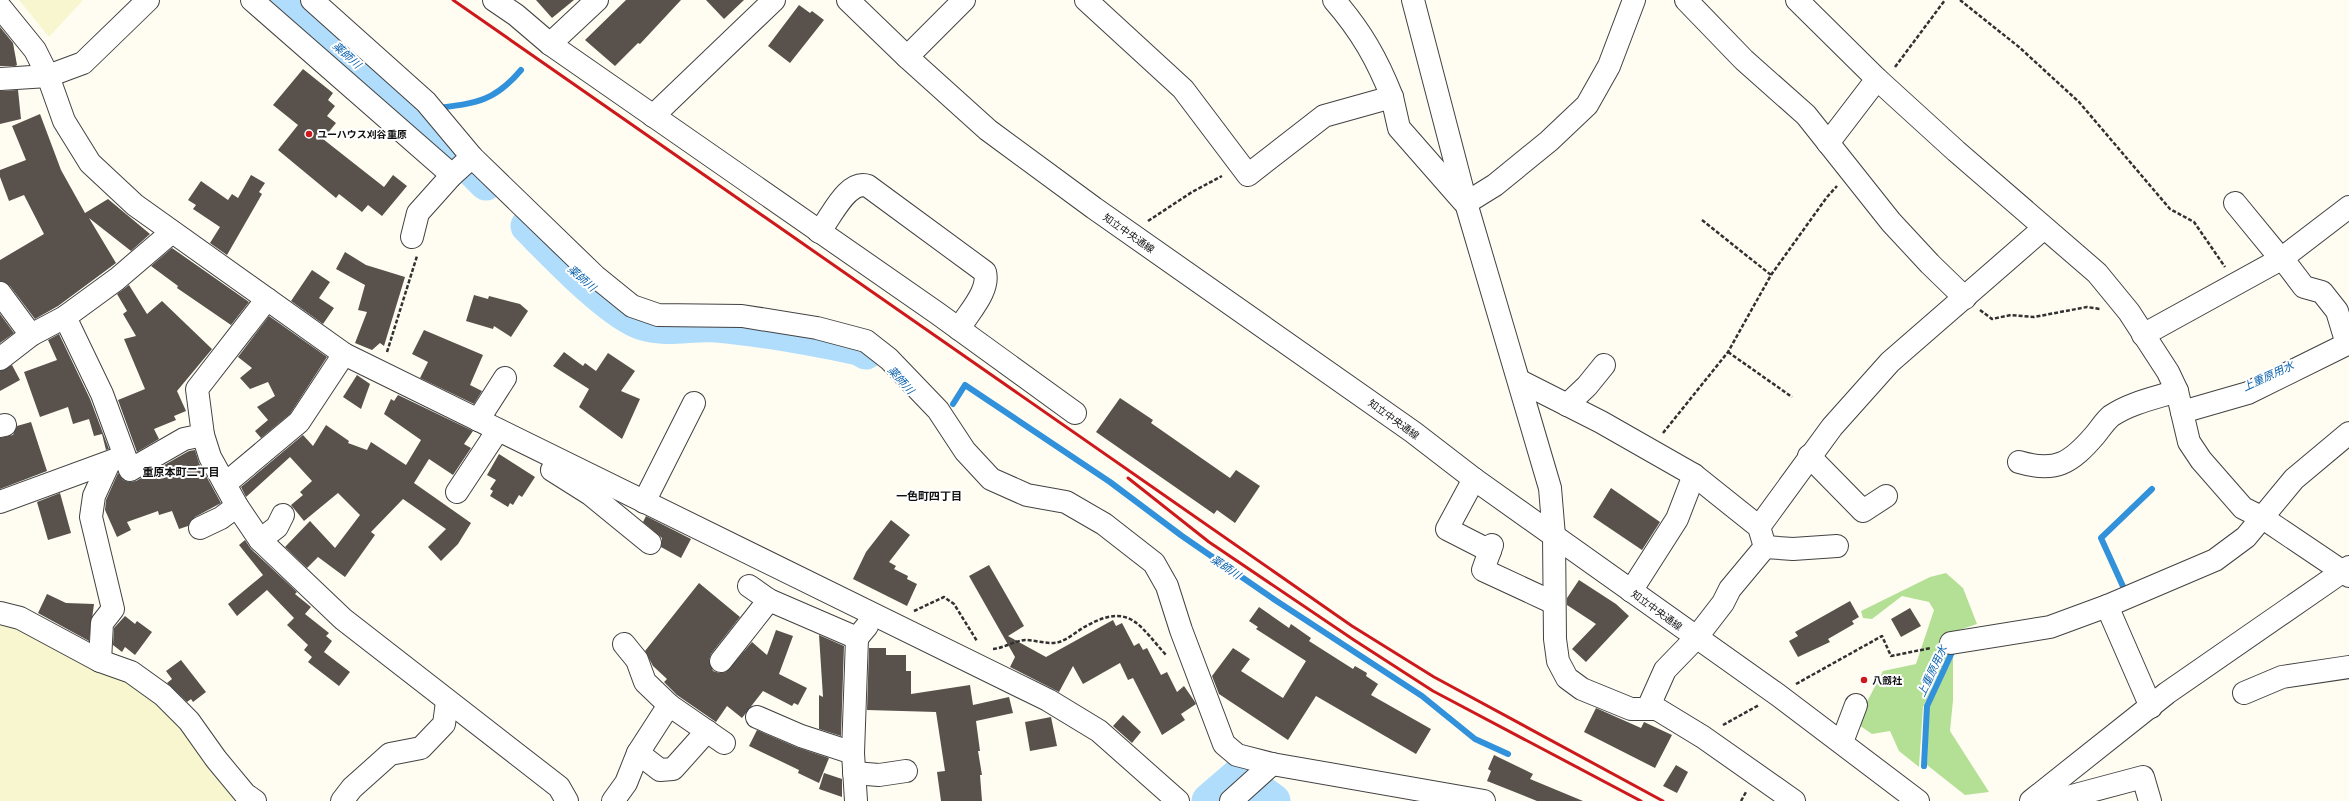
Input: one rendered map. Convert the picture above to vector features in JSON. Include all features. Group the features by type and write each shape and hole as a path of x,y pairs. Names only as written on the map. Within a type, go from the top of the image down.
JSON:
{"street":[{"path":"0,80 48,76 83,62 148,0"},
{"path":"252,0 453,175"},
{"path":"312,0 334,22 426,102 472,158 595,276 632,306 658,315 742,316 817,328 866,341 889,359 938,410 965,451 991,479 1027,495 1066,502 1104,524 1154,563 1167,586 1181,630 1224,744 1238,755 1266,770 1484,801"},
{"path":"494,0 516,15 550,44 959,329 1075,413"},
{"path":"550,44 597,0"},
{"path":"653,116 774,0"},
{"name":"知立中央通線","path":"848,0 907,57 988,130 1094,208 1413,432 1474,479 1631,592 1778,694 1918,801"},
{"path":"907,57 964,0"},
{"path":"1086,0 1184,89 1248,175 1324,116 1392,97"},
{"path":"1334,0 1354,23 1377,59 1392,97 1399,128 1466,203"},
{"path":"1413,0 1466,203 1520,381 1550,488 1554,536 1554,603 1558,661 1567,678 1582,689 1631,709 1656,709 1703,737 1794,801"},
{"path":"1466,203 1495,185 1549,141 1587,105 1609,66 1634,0"},
{"path":"1686,0 1744,60 1806,115 1896,227 1965,298"},
{"path":"1797,0 1880,81 2044,228 2097,273 2129,312 2168,372 2177,392 2189,442 2201,460 2243,508 2263,518 2347,571 2167,693 2031,801"},
{"path":"0,7 35,50 48,76 64,121 90,163 135,205 344,354 1048,700 1100,731 1121,748 1174,800"},
{"path":"1828,143 1880,81"},
{"path":"412,237 418,213 453,175 472,158"},
{"path":"819,232 849,189 862,184 868,186 985,272 987,279 985,287 959,329"},
{"path":"2182,412 2248,393 2348,343 2337,311 2322,292 2304,287 2235,203"},
{"path":"2143,335 2282,259 2349,208"},
{"path":"1648,708 1666,670 1696,638 1723,603 1730,588 1810,456 1851,404 1890,362 2044,228"},
{"path":"0,359 31,335 65,318 117,280 172,232"},
{"path":"0,294 31,335"},
{"path":"267,299 197,388 203,435 210,457 237,506 260,540 343,620 447,702 559,787 567,801"},
{"path":"65,318 102,394 116,459 130,470 184,439 203,435"},
{"path":"225,484 299,422 344,354"},
{"path":"1567,405 1587,386 1604,365"},
{"path":"478,420 505,378"},
{"path":"1520,381 1650,449 1694,475 1762,537 1793,549 1836,546"},
{"path":"2019,462 2038,468 2056,465 2074,459 2111,417 2133,405 2177,392"},
{"path":"644,502 694,403"},
{"path":"457,492 498,430"},
{"path":"1956,643 2050,628 2107,606 2215,560 2246,537 2294,479 2349,433"},
{"path":"548,454 552,470 590,494 650,543"},
{"path":"1810,456 1863,511 1886,496"},
{"path":"0,502 116,459"},
{"path":"100,662 102,623 113,609 90,517 94,496 116,459"},
{"path":"1631,592 1677,519 1694,475"},
{"path":"1474,479 1447,529 1491,548 1483,570 1554,603"},
{"path":"200,528 221,518 237,506"},
{"path":"260,540 277,527 283,515"},
{"path":"749,586 769,600 857,638"},
{"path":"721,661 769,600"},
{"path":"2107,606 2151,707"},
{"path":"0,613 20,618 100,662 131,672 163,695 189,721 216,759 246,794 255,801"},
{"path":"857,638 883,620"},
{"path":"856,801 854,763 857,638"},
{"path":"624,644 637,660 645,682 669,705 716,737 673,770 660,770 638,753"},
{"path":"2244,693 2282,676 2349,667"},
{"path":"342,801 352,788 390,754 421,748 444,724 447,702"},
{"path":"613,801 626,783 638,753 669,705"},
{"path":"1842,742 1856,705"},
{"path":"757,717 801,736 879,774 906,771"},
{"path":"1236,796 1266,770"},
{"path":"2053,801 2143,777 2150,801"}],"path":[{"path":"1880,81 1945,0"},
{"path":"1960,0 2020,47 2079,102 2141,173 2170,209 2194,222 2236,285"},
{"path":"1147,222 1192,192 1240,166"},
{"path":"1650,449 1677,413 1728,352 1771,275 1826,197 1851,172"},
{"path":"1702,220 1771,275"},
{"path":"380,372 418,257 412,237"},
{"path":"1965,298 1992,319 2011,315 2034,317 2087,307 2105,310"},
{"path":"1728,352 1792,398"},
{"path":"883,620 944,597 954,604 980,645"},
{"path":"987,650 1003,648 1025,640 1058,642 1088,624 1108,616 1118,614 1128,618 1146,630 1172,660"},
{"path":"1805,679 1882,636 1891,656 1956,643"},
{"path":"1723,725 1778,694"}],"shaded area":[{"path":"19,0 83,0 49,37"},
{"path":"0,617 161,698 249,801 0,801"}],"green space":[{"path":"1946,573 1963,588 1977,624 1944,635 1949,652 1923,707 1919,767 1899,751 1890,731 1872,734 1856,723 1883,671 1916,664 1934,610 1929,602 1902,596 1872,619 1863,618 1861,611 1930,577"},
{"path":"1953,656 1953,700 1950,731 1989,792 1965,795 1927,765 1929,707"}],"building":[{"path":"536,0 574,0 552,18"},
{"path":"626,0 681,0 640,44 638,43 615,66 585,40"},
{"path":"706,0 744,0 724,19"},
{"path":"799,5 810,13 812,11 824,20 790,63 768,46"},
{"path":"0,27 13,43 17,65 15,66 0,66"},
{"name":"ユーハウス刈谷重原","path":"303,69 333,93 328,100 335,106 327,116 336,123 323,139 384,187 393,175 407,186 382,216 368,205 362,212 339,194 336,198 278,150 298,125 273,105"},
{"path":"18,90 21,119 0,124 0,91"},
{"path":"40,114 61,170 85,213 108,199 150,234 131,251 89,218 116,263 58,306 35,319 10,286 0,281 0,260 44,234 24,195 9,201 0,177 0,170 26,160 12,126"},
{"path":"251,175 265,183 259,192 262,194 227,255 210,243 220,227 193,209 196,205 188,200 201,181 228,200 232,194 238,198"},
{"path":"172,248 249,302 231,325 177,288 178,286 151,266"},
{"path":"345,252 366,265 405,277 384,346 380,343 372,350 355,343 367,312 358,310 365,285 336,269"},
{"path":"312,270 330,282 319,298 334,308 323,324 291,301"},
{"path":"129,285 147,314 162,301 212,349 177,391 186,411 174,416 176,420 154,429 159,439 137,452 118,400 145,389 124,339 136,336 123,314 127,311 117,294"},
{"path":"474,295 488,299 489,296 520,304 528,311 511,337 494,326 493,329 466,321"},
{"path":"0,314 14,333 0,343"},
{"path":"269,316 327,357 290,414 261,438 255,431 268,420 257,407 275,396 268,382 250,389 240,378 252,368 238,357"},
{"path":"424,330 483,355 470,385 482,391 474,404 420,378 428,362 412,354"},
{"path":"59,334 90,399 109,449 106,450 102,434 94,436 89,419 73,424 68,407 40,417 24,372 57,360 48,340"},
{"path":"564,352 583,366 585,363 596,371 608,353 635,371 621,391 640,399 622,439 579,407 589,389 553,366"},
{"path":"12,365 20,380 0,391 0,371"},
{"path":"357,375 370,384 361,409 343,397"},
{"path":"398,395 473,431 464,444 471,448 453,475 429,459 414,483 471,523 458,544 441,561 428,547 446,529 403,499 371,532 375,535 345,577 318,557 307,568 285,547 310,521 335,548 360,515 338,493 304,521 291,505 303,495 300,492 312,481 290,457 246,497 241,487 303,435 313,446 326,425 349,441 348,443 367,450 371,442 406,465 421,440 384,414 391,399 394,401"},
{"path":"1120,398 1153,420 1151,423 1230,478 1236,470 1260,486 1235,523 1217,510 1214,514 1096,432"},
{"path":"31,422 47,471 0,489 0,438 13,435 17,426"},
{"path":"195,450 199,463 221,503 195,517 188,526 179,529 172,511 159,515 158,511 127,522 131,530 117,537 105,510 106,500 118,473 123,480 129,482 136,481 189,451"},
{"path":"499,454 535,477 522,497 519,495 513,505 510,503 508,507 490,496 493,491 490,489 496,480 487,475"},
{"path":"1611,488 1660,522 1642,550 1593,517"},
{"path":"60,493 71,533 48,540 37,502"},
{"path":"646,516 691,539 681,558 661,547 662,538 643,522"},
{"path":"891,520 910,535 889,562 896,566 894,569 908,576 907,579 917,584 907,606 853,579 866,552"},
{"path":"245,540 251,549 297,592 295,594 311,607 305,614 329,633 326,636 332,641 324,652 350,672 339,686 308,662 312,657 304,650 308,645 287,625 294,618 267,590 237,616 228,604 263,575 239,545"},
{"path":"989,565 1024,626 1008,636 1046,657 1113,620 1116,626 1122,623 1134,646 1139,643 1143,650 1147,648 1161,675 1167,672 1177,692 1184,686 1195,702 1196,704 1181,714 1185,720 1162,735 1133,678 1128,680 1120,663 1083,684 1073,666 1059,692 1010,667 1015,657 969,576"},
{"path":"1579,580 1616,604 1629,616 1586,662 1572,649 1596,624 1567,605 1567,598"},
{"path":"699,583 740,617 711,654 709,660 713,671 719,673 726,672 752,642 767,655 776,630 793,636 779,674 807,688 798,705 794,703 792,706 763,691 742,718 727,706 716,722 677,695 664,682 667,679 653,666 645,651"},
{"path":"47,594 66,603 94,604 89,641 38,613"},
{"path":"1850,601 1859,617 1852,621 1854,624 1828,639 1830,642 1798,657 1789,641 1798,636 1795,632"},
{"path":"1259,607 1289,628 1291,624 1311,638 1309,641 1353,669 1355,666 1367,673 1366,676 1378,684 1371,695 1431,729 1416,754 1316,696 1288,740 1219,694 1212,676 1233,648 1250,659 1241,671 1283,698 1306,661 1256,629 1258,627 1249,621"},
{"path":"1910,608 1921,626 1901,637 1891,619"},
{"path":"125,616 135,624 137,621 152,632 135,655 125,647 122,652 113,645 114,628"},
{"path":"819,635 844,646 841,736 819,729 819,695 823,697"},
{"path":"869,648 886,648 886,655 906,655 906,671 911,671 911,694 970,685 973,705 1009,697 1013,713 976,721 980,751 978,751 982,775 980,775 982,801 941,801 937,772 945,771 936,712 867,710"},
{"path":"181,660 206,692 193,702 191,699 187,702 167,683 172,679 166,671"},
{"path":"1596,708 1641,728 1644,722 1672,735 1655,768 1584,732"},
{"path":"1123,715 1141,732 1132,743 1113,726"},
{"path":"1051,717 1057,746 1030,751 1025,722"},
{"path":"757,730 796,747 829,758 819,783 798,773 799,770 749,746"},
{"path":"1494,755 1533,774 1530,779 1583,801 1537,801 1487,781 1491,771 1488,769"},
{"path":"1676,765 1688,772 1677,793 1663,786"},
{"path":"824,773 842,779 842,797 819,789"}],"waterway":[{"name":"薬師川","path":"286,0 459,156 486,183"},
{"path":"439,108 484,99 503,88 521,70"},
{"name":"薬師川","path":"416,118 422,112"},
{"name":"薬師川","path":"528,226 567,265 615,308 643,323 671,327 716,325 752,329 841,344 859,348 866,352"},
{"name":"薬師川","path":"953,404 965,385 1110,482 1182,536 1275,600 1422,696 1475,739 1508,754"},
{"name":"上重原用水","path":"2126,593 2101,538 2152,489"},
{"name":"上重原用水","path":"1924,766 1927,706 1954,648"},
{"path":"1209,801 1238,776 1273,801"}],"railway":[{"path":"453,0 1352,626 1434,677 1663,801"},
{"path":"1128,478 1209,542 1354,640 1433,691 1641,801"}],"place":[{"name":"ユーハウス刈谷重原","path":"309,134"},
{"name":"八劔社","path":"1864,680"}],"district":[{"name":"重原本町二丁目","path":"181,472"},
{"name":"一色町四丁目","path":"929,496"}]}
